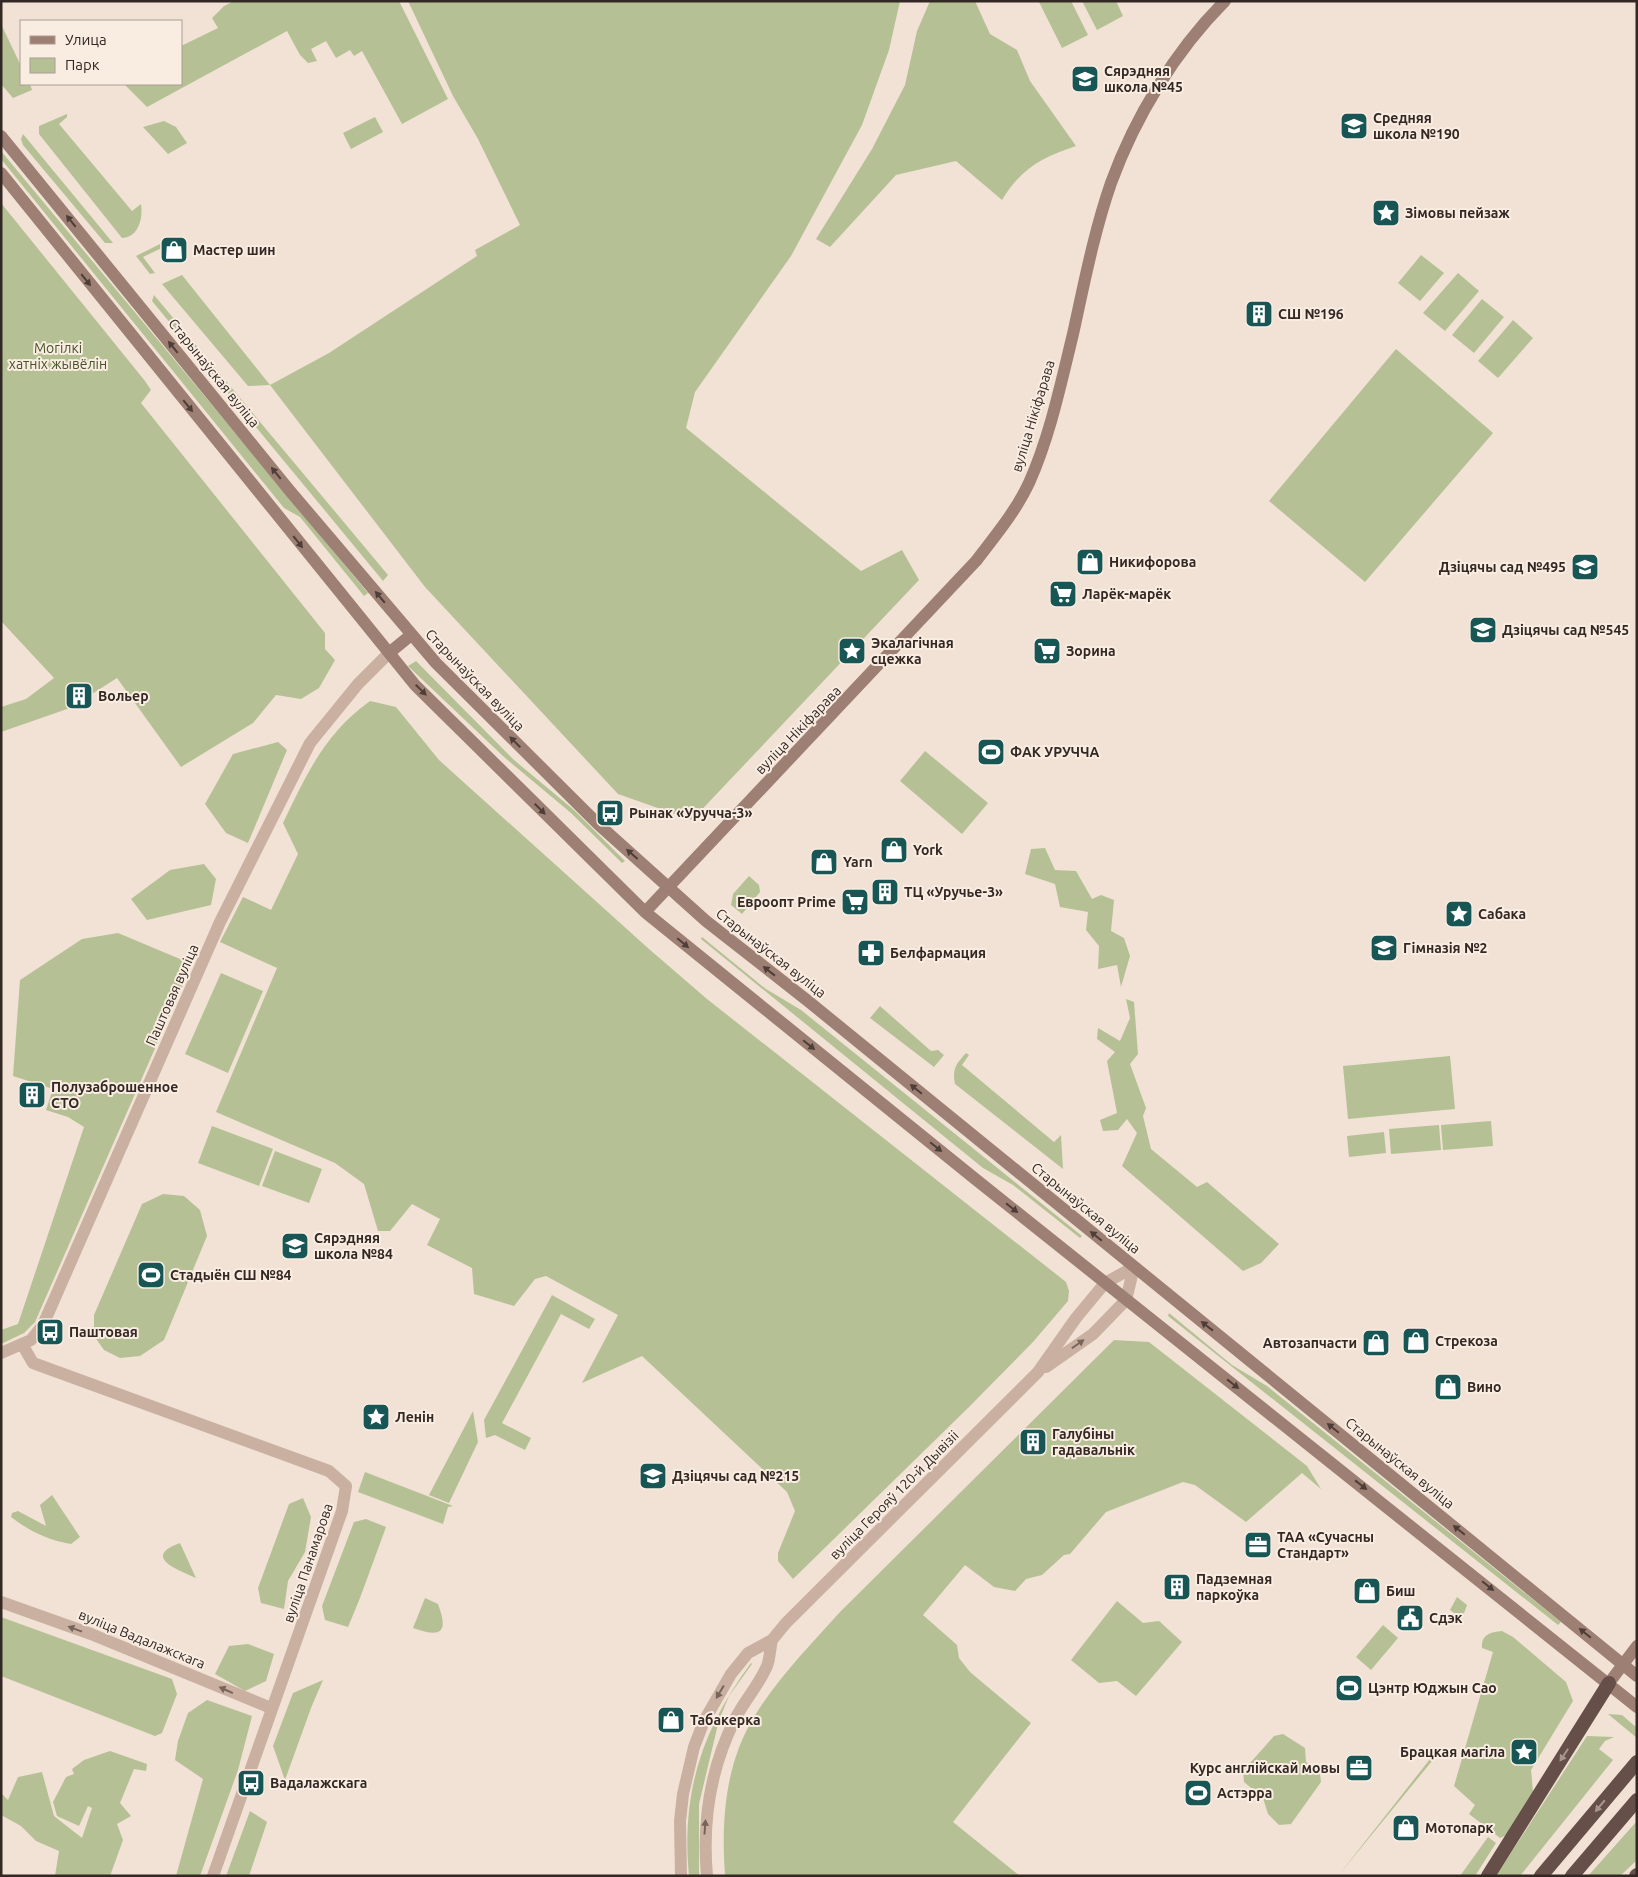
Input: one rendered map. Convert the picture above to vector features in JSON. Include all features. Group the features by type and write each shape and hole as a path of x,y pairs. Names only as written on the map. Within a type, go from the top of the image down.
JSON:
{"highway":[{"path":"1488,1876 1609,1683"},
{"path":"1541,1876 1634,1766"},
{"path":"1572,1876 1637,1800"}],"main road":[{"name":"вуліца Нікіфарава","path":"645,912 855,692 976,561 1007,520 1028,484 1045,437 1062,378 1101,216 1123,155 1138,121 1170,68 1210,16 1225,1"},
{"name":"Старынаўская вуліца","path":"1,136 284,483 411,635 598,824 718,931 808,1001 1637,1676"},
{"path":"1,173 415,685 645,912 1126,1300 1637,1707"},
{"path":"389,653 411,635"},
{"path":"1609,1683 1637,1646"}],"street":[{"name":"Паштовая вуліца","path":"1,1353 34,1337 43,1325 220,922 310,744 358,684 389,653"},
{"path":"1105,1282 1134,1267"},
{"path":"1126,1300 1134,1267"},
{"name":"вуліца Герояў 120-й Дывізіі","path":"681,1876 680,1821 683,1794 694,1747 704,1720 731,1674 748,1653 772,1640 786,1623 1038,1372 1076,1318 1105,1282"},
{"name":"вуліца Герояў 120-й Дывізіі","path":"1038,1372 1093,1334 1126,1300"},
{"name":"вуліца Панамарова","path":"22,1344 33,1363 329,1471 346,1486 342,1511 213,1876"},
{"name":"вуліца Вадалажскага","path":"1,1602 99,1637 271,1708"},
{"name":"вуліца Герояў 120-й Дывізіі","path":"707,1876 704,1833 712,1782 718,1761 736,1718 767,1666 772,1640"}],"green space":[{"path":"234,1 399,1 448,99 402,124 362,51 354,56 350,50 336,58 326,41 311,49 317,61 308,63 300,55 287,31 147,107 125,85 182,85 182,46 218,28 212,18 224,6"},
{"path":"408,1 900,1 889,50 862,125 791,256 695,392 686,428 861,571 902,550 919,580 692,820 618,794 425,587 270,385 329,353 477,256 475,250 520,225 478,139 453,96"},
{"path":"930,1 975,1 990,34 1017,50 1030,81 1076,146 1043,159 1034,165 1017,180 1002,200 956,161 896,175 830,247 816,239 872,149 905,85 917,31"},
{"path":"1071,1 1088,35 1062,48 1039,2"},
{"path":"1082,1 1116,1 1123,16 1097,30"},
{"path":"1,24 20,64 20,85 30,85 32,90 13,98 1,84"},
{"path":"67,114 67,117 59,124 132,211 141,204 139,226 128,237 122,238 39,134 39,126"},
{"path":"375,117 383,132 351,149 343,133"},
{"path":"164,121 176,127 187,143 168,154 143,127"},
{"path":"23,134 113,243 105,243 23,145 21,139"},
{"path":"1,151 368,593 364,596 300,517 284,508 1,159"},
{"name":"Могілкі хатніх жывёлін","path":"1,203 145,381 151,390 141,403 325,633 325,649 335,660 319,688 301,699 276,695 253,723 181,767 117,678 70,708 1,732 1,707 26,699 54,678 1,621"},
{"path":"172,238 174,242 143,257 155,273 150,274 136,256"},
{"path":"1421,255 1444,273 1420,301 1398,283"},
{"path":"1458,273 1479,291 1445,331 1423,313"},
{"path":"182,275 270,385 248,386 162,284"},
{"path":"154,295 388,575 383,581 152,301"},
{"path":"1482,299 1504,317 1474,353 1452,335"},
{"path":"1513,320 1533,338 1498,378 1478,361"},
{"path":"1396,349 1493,433 1365,582 1269,501"},
{"path":"416,661 514,760 574,810 625,861 622,863 571,813 504,757 408,666"},
{"path":"370,701 396,707 439,760 707,999 1066,1282 1069,1291 1068,1301 1033,1342 793,1579 778,1561 778,1553 795,1511 787,1492 642,1356 582,1383 618,1315 546,1276 535,1279 514,1306 474,1294 472,1268 427,1245 440,1219 412,1204 390,1231 378,1231 364,1184 335,1163 216,1112 277,968 220,942 243,897 271,910 298,854 283,823 318,756 354,713"},
{"path":"278,742 287,750 248,843 226,833 205,804 233,754"},
{"path":"925,751 988,803 962,834 900,781"},
{"path":"1045,848 1055,870 1076,871 1092,899 1101,895 1114,900 1111,931 1124,938 1130,956 1121,987 1117,965 1098,969 1099,946 1086,930 1088,912 1060,907 1055,884 1025,874 1031,849"},
{"path":"204,864 216,879 211,905 147,920 131,899 170,870"},
{"path":"749,876 759,885 760,892 742,914 731,905 733,894"},
{"path":"118,933 192,964 35,1322 24,1333 1,1344 1,1330 18,1324 84,1127 68,1117 46,1110 53,1089 13,1076 20,980 82,939"},
{"path":"702,937 766,989 801,1010 1082,1236 1080,1238 1013,1185 983,1168 701,939"},
{"path":"221,973 263,991 228,1073 185,1054"},
{"path":"1126,999 1134,1002 1138,1054 1130,1064 1146,1108 1143,1116 1151,1149 1197,1187 1207,1182 1279,1244 1261,1263 1243,1271 1122,1166 1137,1133 1127,1119 1118,1130 1103,1131 1100,1120 1117,1113 1107,1061 1115,1052 1097,1039 1098,1028 1120,1041 1130,1018"},
{"path":"880,1006 931,1051 938,1050 944,1055 934,1067 870,1018"},
{"path":"966,1053 969,1055 962,1065 1054,1142 1061,1135 1063,1169 955,1084 954,1074 956,1067"},
{"path":"1450,1056 1455,1109 1348,1119 1343,1066"},
{"path":"1491,1121 1493,1146 1443,1150 1441,1125"},
{"path":"1439,1125 1441,1150 1391,1154 1389,1129"},
{"path":"212,1126 273,1149 259,1186 198,1163"},
{"path":"1384,1132 1386,1153 1349,1157 1347,1136"},
{"path":"275,1151 322,1169 309,1203 262,1186"},
{"name":"Стадыён СШ №84","path":"163,1194 184,1196 200,1210 207,1236 164,1340 140,1356 120,1358 104,1350 94,1336 94,1315 142,1204"},
{"path":"552,1295 595,1319 589,1329 561,1314 502,1423 531,1438 525,1450 495,1435 486,1438 484,1420"},
{"path":"1169,1313 1232,1365 1267,1386 1561,1622 1558,1625 1168,1316"},
{"path":"1114,1340 1149,1342 1307,1466 1321,1489 1302,1473 1246,1522 1195,1485 1183,1482 1106,1512 1070,1554 1064,1555 1042,1575 1026,1579 1015,1591 994,1587 965,1565 923,1615 957,1645 959,1658 970,1672 1031,1723 953,1822 1020,1876 725,1876 725,1814 731,1774 744,1735 773,1689 841,1611"},
{"path":"473,1411 478,1442 449,1503 429,1495"},
{"path":"365,1472 453,1506 448,1507 443,1524 358,1492"},
{"path":"52,1495 80,1537 71,1544 39,1534 11,1517 12,1513 18,1511 46,1526 40,1505"},
{"path":"303,1498 311,1517 305,1552 288,1581 284,1609 261,1603 258,1588 289,1504"},
{"path":"366,1519 386,1527 348,1627 325,1620 322,1606 354,1522"},
{"path":"180,1543 196,1578 173,1567 163,1558 164,1553 169,1548"},
{"path":"1457,1597 1467,1605 1462,1619 1450,1610"},
{"path":"425,1598 438,1604 443,1621 440,1631 430,1633 413,1628"},
{"path":"1117,1601 1143,1623 1159,1621 1182,1642 1136,1696 1117,1681 1099,1683 1071,1660"},
{"path":"1,1617 172,1679 177,1694 162,1733 155,1736 1,1676"},
{"path":"1383,1625 1398,1638 1371,1670 1356,1657"},
{"path":"1502,1631 1513,1637 1566,1682 1573,1701 1531,1770 1533,1792 1507,1835 1500,1838 1469,1814 1475,1805 1454,1786 1493,1652 1482,1648 1483,1640 1490,1633"},
{"path":"248,1644 274,1654 266,1681 245,1691 215,1674 229,1646"},
{"path":"751,1663 752,1664 730,1695 734,1688"},
{"path":"323,1680 285,1780 273,1746 293,1693"},
{"path":"729,1697 719,1720 699,1804 699,1876 689,1876 688,1817 692,1790 708,1738"},
{"path":"207,1700 252,1716 238,1770 200,1876 176,1876 203,1779 175,1760 178,1741 188,1713"},
{"path":"1608,1714 1622,1715 1637,1728 1637,1738"},
{"path":"1283,1734 1305,1748 1306,1762 1320,1774 1321,1782 1291,1824 1279,1825 1268,1814 1263,1798 1244,1782 1243,1771 1274,1736"},
{"path":"1587,1736 1614,1737 1605,1741 1599,1749 1613,1760 1520,1876 1496,1876"},
{"path":"110,1751 147,1764 146,1771 134,1769 120,1803 131,1816 117,1824 123,1840 110,1876 55,1876 59,1851 36,1841 21,1826 1,1815 1,1793 8,1800 18,1777 42,1772 54,1816 82,1838 92,1808 88,1806 79,1826 57,1816 53,1802 66,1777 74,1774 72,1769 84,1760"},
{"path":"1430,1759 1432,1761 1338,1876"},
{"path":"250,1811 267,1822 249,1876 226,1876"},
{"path":"1637,1821 1637,1860 1620,1876 1588,1876"},
{"path":"1488,1837 1496,1843 1475,1876 1460,1876"}],"place":[{"name":"Сярэдняя школа №45","path":"1085,79"},
{"name":"Средняя школа №190","path":"1354,126"},
{"name":"Зімовы пейзаж","path":"1386,213"},
{"name":"Мастер шин","path":"174,250"},
{"name":"СШ №196","path":"1259,314"},
{"name":"Никифорова","path":"1090,562"},
{"name":"Дзіцячы сад №495","path":"1585,567"},
{"name":"Ларёк-марёк","path":"1063,594"},
{"name":"Дзіцячы сад №545","path":"1483,630"},
{"name":"Экалагічная сцежка","path":"852,651"},
{"name":"Зорина","path":"1047,651"},
{"name":"Вольер","path":"79,696"},
{"name":"ФАК УРУЧЧА","path":"991,752"},
{"name":"Рынак «Уручча-3»","path":"610,813"},
{"name":"York","path":"894,850"},
{"name":"Yarn","path":"824,862"},
{"name":"ТЦ «Уручье-3»","path":"885,892"},
{"name":"Евроопт Prime","path":"855,902"},
{"name":"Сабака","path":"1459,914"},
{"name":"Гімназія №2","path":"1384,948"},
{"name":"Белфармация","path":"871,953"},
{"name":"Полузаброшенное СТО","path":"32,1095"},
{"name":"Сярэдняя школа №84","path":"295,1246"},
{"name":"Стадыён СШ №84","path":"151,1275"},
{"name":"Паштовая","path":"50,1332"},
{"name":"Стрекоза","path":"1416,1341"},
{"name":"Автозапчасти","path":"1376,1343"},
{"name":"Вино","path":"1448,1387"},
{"name":"Ленін","path":"376,1417"},
{"name":"Галубіны гадавальнік","path":"1033,1442"},
{"name":"Дзіцячы сад №215","path":"653,1476"},
{"name":"ТАА «Сучасны Стандарт»","path":"1258,1545"},
{"name":"Падземная паркоўка","path":"1177,1587"},
{"name":"Биш","path":"1367,1591"},
{"name":"Сдэк","path":"1410,1618"},
{"name":"Цэнтр Юджын Сао","path":"1349,1688"},
{"name":"Табакерка","path":"671,1720"},
{"name":"Брацкая магіла","path":"1524,1752"},
{"name":"Курс англійскай мовы","path":"1359,1768"},
{"name":"Вадалажскага","path":"251,1783"},
{"name":"Астэрра","path":"1198,1793"},
{"name":"Мотопарк","path":"1406,1828"}]}
